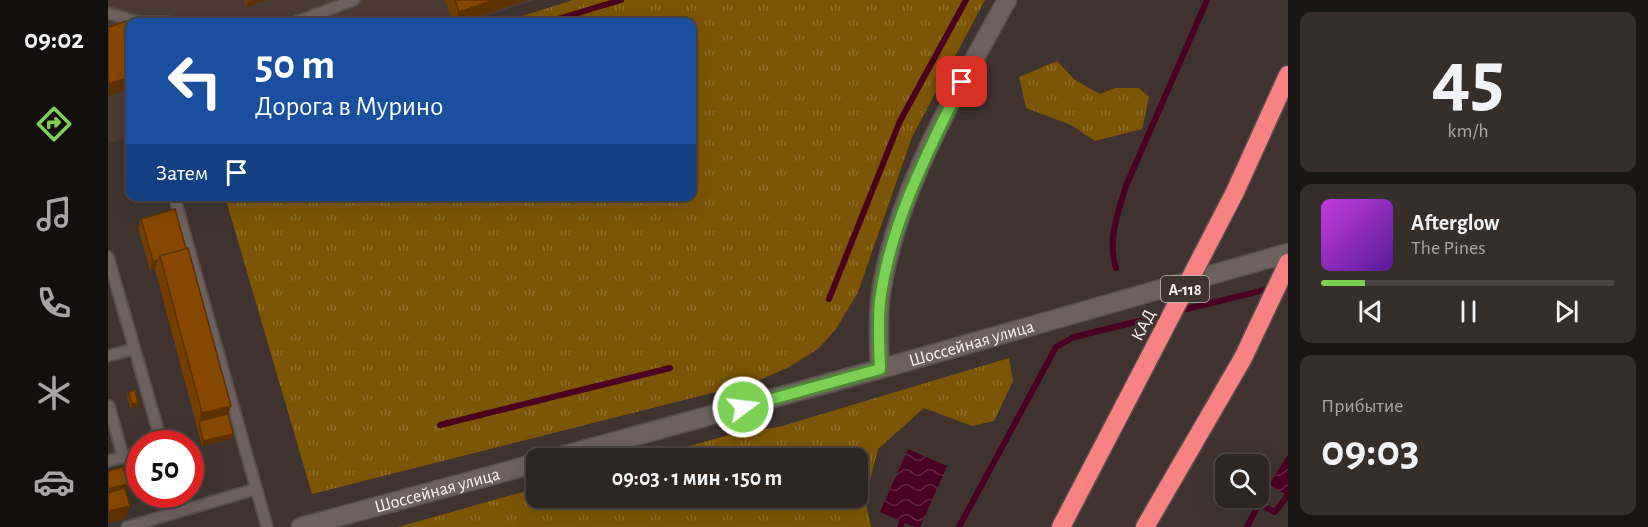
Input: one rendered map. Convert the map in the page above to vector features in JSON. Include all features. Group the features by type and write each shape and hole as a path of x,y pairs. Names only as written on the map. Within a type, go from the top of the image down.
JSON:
{"highway":[{"name":"КАД","path":"1061,527 1235,192 1288,75"},
{"path":"1145,527 1243,358 1288,264"}],"main road":[{"path":"880,369 880,302 886,270 902,218 936,133 1007,0"},
{"name":"Шоссейная улица","path":"591,448 1288,253"},
{"name":"Шоссейная улица","path":"301,527 340,522 526,466"}],"lane":[{"path":"307,18 356,0"},
{"path":"108,13 127,18"},
{"path":"175,201 267,527"},
{"path":"108,257 158,430"},
{"path":"108,305 120,301"},
{"path":"108,356 134,349"},
{"path":"109,406 123,457"},
{"path":"108,461 126,456"},
{"path":"127,527 256,489"}],"shaded area":[{"path":"108,0 535,0 480,18 126,18 126,137 108,144"}],"green space":[{"path":"573,0 985,0 912,137 858,292 836,329 818,349 787,368 755,382 312,494 226,201 696,201 696,18 516,18"},
{"path":"1057,61 1075,80 1100,94 1115,88 1139,88 1149,97 1142,129 1095,141 1071,125 1026,108 1019,77"},
{"path":"1009,358 1013,381 994,421 972,426 924,408 878,449 868,488 868,448 682,448 740,432 779,427"},
{"path":"526,491 526,508 867,508 871,527 398,527"}],"water":[{"path":"908,449 947,466 920,527 914,527 880,512"},
{"path":"1288,454 1288,496 1269,485"}],"building":[{"path":"455,0 494,0 459,12"},
{"path":"126,21 126,78 109,84 108,25 109,27"},
{"path":"175,209 186,249 160,256 158,260 153,261 141,219"},
{"path":"188,248 231,406 202,413 160,256"},
{"path":"135,390 138,403 132,404 129,392"},
{"path":"228,414 233,434 204,441 204,430 201,430 199,421"},
{"path":"123,467 126,484 108,489 108,471"},
{"path":"125,488 126,507 108,511 108,493"}],"waterway":[{"path":"561,18 621,0"},
{"path":"829,299 900,121 966,0"},
{"path":"1116,268 1113,237 1126,186 1207,0"},
{"path":"1178,311 1273,288"},
{"path":"959,527 1056,347 1074,337 1168,314"},
{"path":"440,425 670,368"},
{"path":"1247,527 1259,504 1275,512 1288,495"},
{"path":"900,527 902,522"}],"route":[{"path":"743,407 880,369 880,302 895,237 936,133 962,82"}]}
